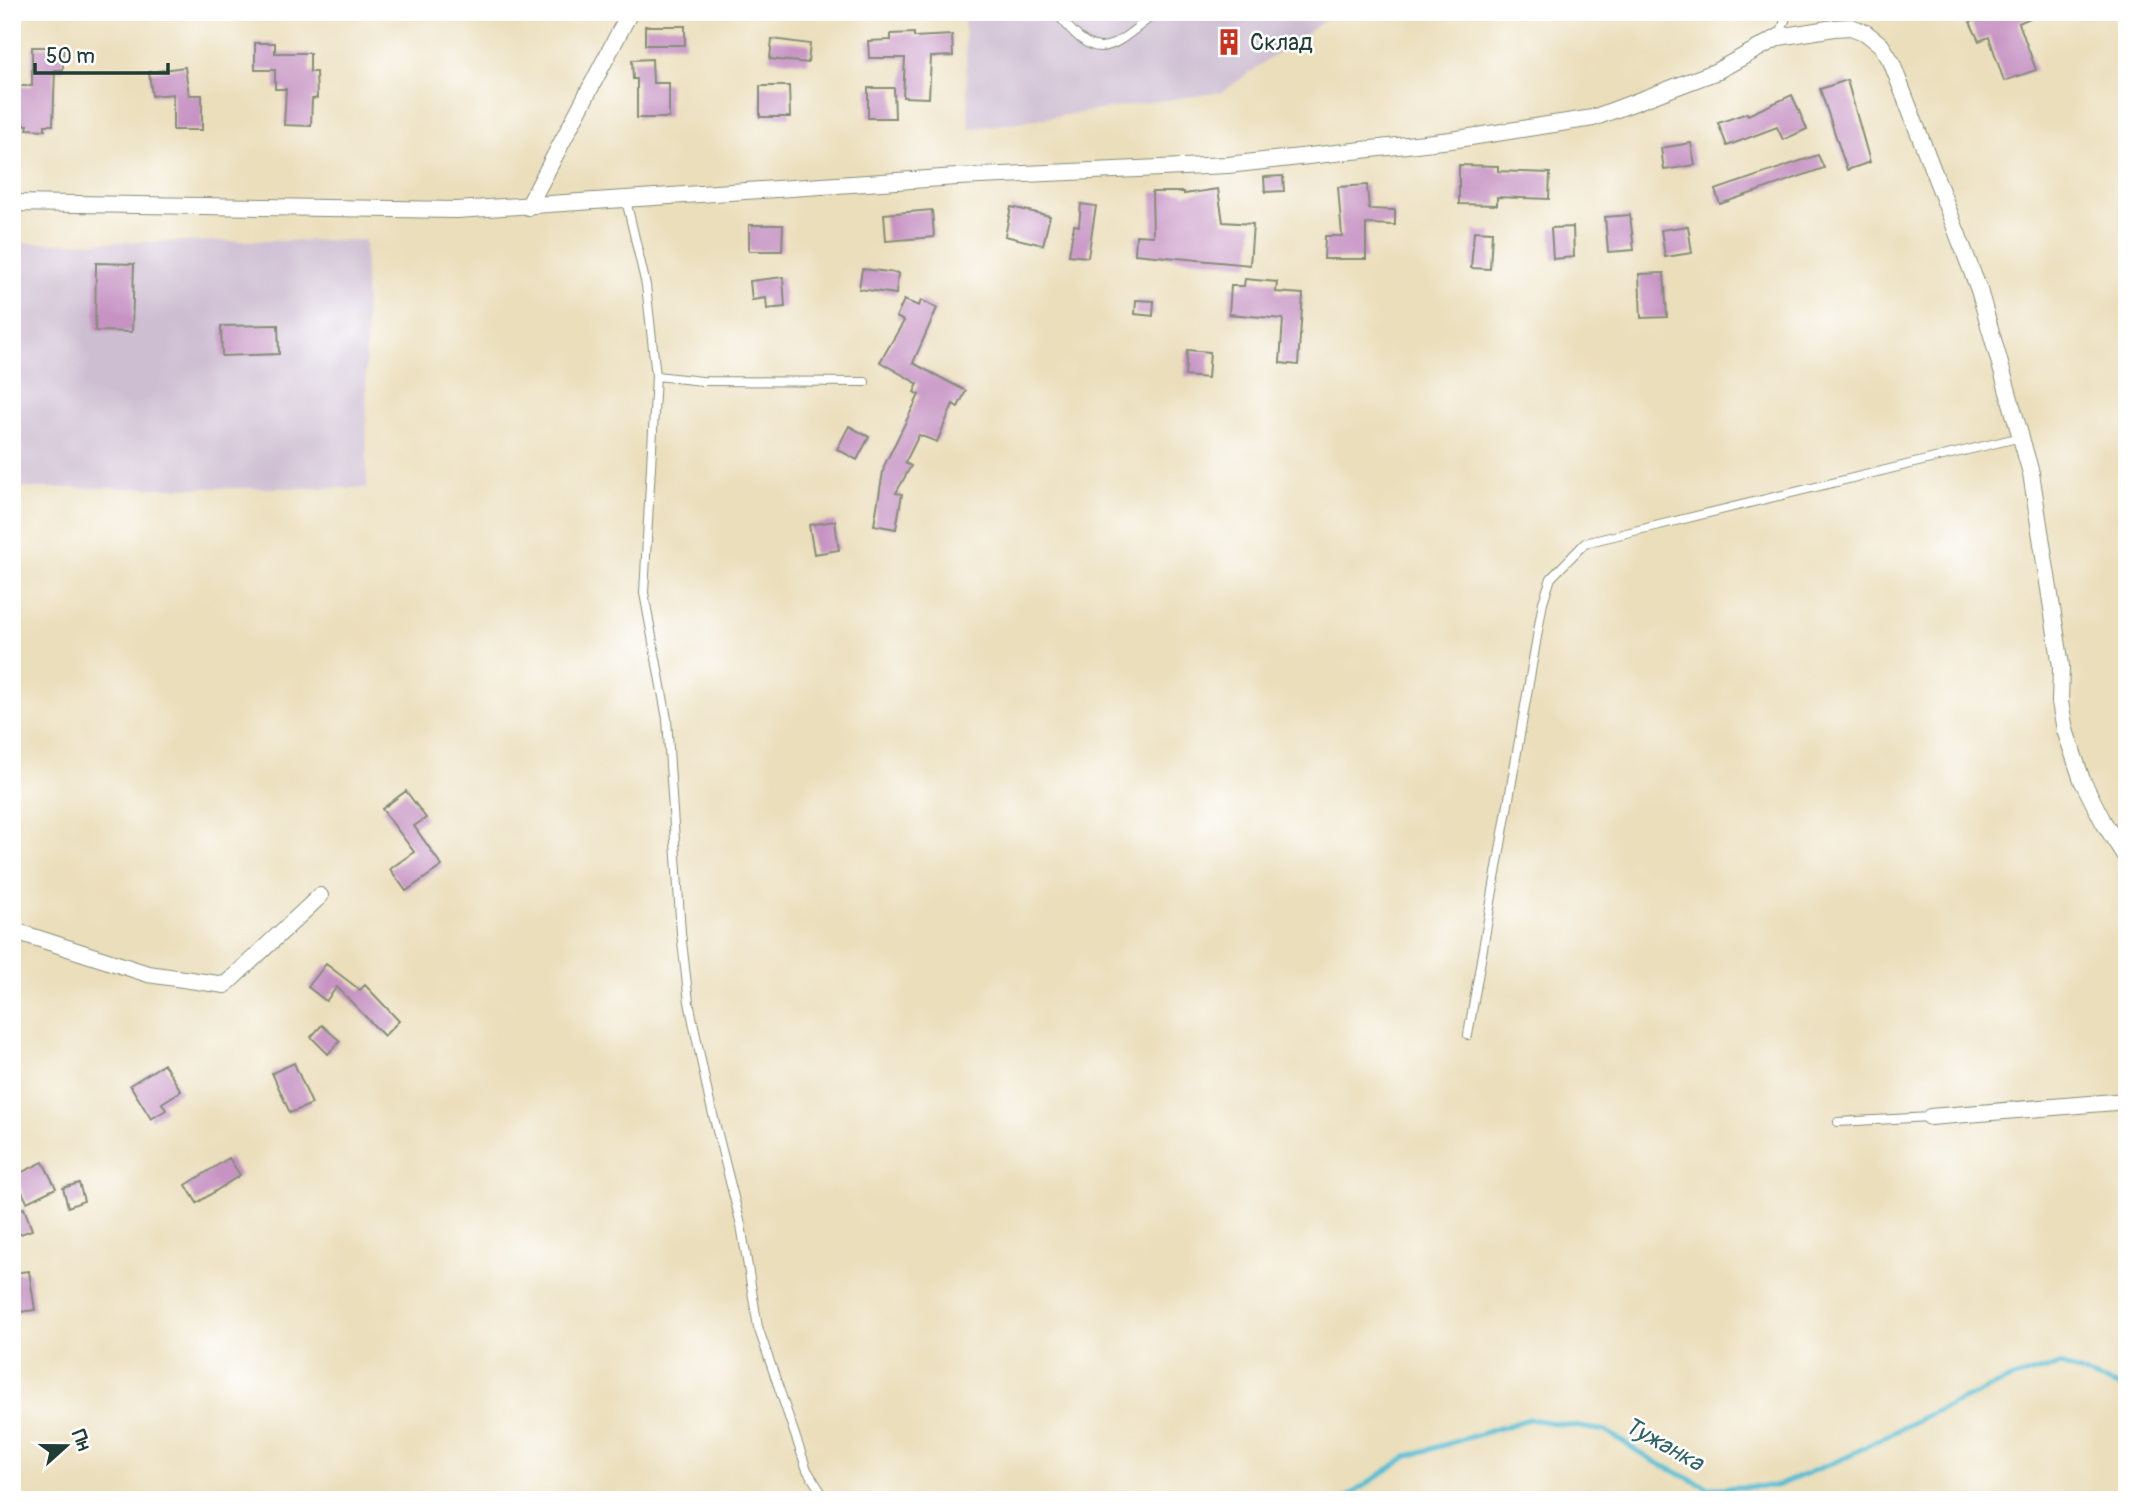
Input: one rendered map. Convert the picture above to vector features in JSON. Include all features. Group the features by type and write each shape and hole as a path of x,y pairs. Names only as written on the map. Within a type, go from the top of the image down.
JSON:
{"street":[{"path":"528,207 630,12"},
{"path":"12,203 457,210 957,177 1228,165 1451,140 1593,118 1715,72 1779,37 1851,27 1866,33 1881,45 1891,61 1979,290 2031,473 2061,666 2060,702 2065,730 2082,780 2104,823 2127,859"},
{"path":"12,930 148,974 225,985 320,896"},
{"path":"1930,1117 2127,1101"}],"lane":[{"path":"1056,12 1073,35 1094,47 1112,47 1157,12"},
{"path":"1779,37 1787,12"},
{"path":"626,200 646,285 656,376 644,593 667,719 681,933 689,1002 709,1099 741,1225 758,1327 807,1470 826,1500"},
{"path":"656,376 702,381 865,382"},
{"path":"1468,1035 1541,616 1551,578 1585,543 2021,436"},
{"path":"1838,1122 1930,1117"}],"shaded area":[{"path":"964,12 1337,12 1222,92 969,129"},
{"path":"365,240 367,488 12,488 12,243"}],"building":[{"path":"1993,12 2043,12 2019,23 2036,70 2004,81 1989,37 1979,41 1970,22"},
{"path":"645,26 685,26 685,45 645,45"},
{"path":"914,33 914,37 952,35 953,56 931,57 929,98 903,97 905,58 869,58 868,41 891,40 891,34"},
{"path":"772,39 810,44 808,63 770,59"},
{"path":"255,43 275,43 275,53 310,53 310,72 316,72 317,98 312,99 311,126 284,125 286,89 275,89 275,70 255,70"},
{"path":"32,47 63,47 63,70 55,70 53,125 45,125 45,130 27,129 28,125 18,124 19,86 32,86"},
{"path":"652,59 653,83 669,83 669,118 637,118 637,79 633,79 632,60"},
{"path":"185,67 189,95 202,95 202,130 173,130 173,94 152,96 149,72"},
{"path":"1847,80 1870,162 1847,170 1820,89"},
{"path":"760,86 789,86 790,117 760,117"},
{"path":"868,88 894,88 895,118 868,118"},
{"path":"1792,95 1807,129 1783,140 1777,127 1727,146 1718,123 1747,113 1748,115"},
{"path":"1691,143 1695,165 1664,170 1661,148"},
{"path":"1818,155 1824,168 1720,204 1715,190"},
{"path":"1459,165 1498,166 1498,171 1550,173 1549,199 1497,197 1497,205 1459,204"},
{"path":"1283,176 1284,191 1265,192 1264,177"},
{"path":"1367,185 1369,209 1395,210 1395,225 1366,224 1366,259 1324,259 1325,236 1342,236 1338,187"},
{"path":"1218,189 1223,222 1253,224 1250,265 1135,254 1136,235 1153,236 1152,192 1184,194"},
{"path":"1081,204 1096,206 1088,257 1069,255 1074,225 1079,226"},
{"path":"1011,207 1050,216 1043,245 1005,236"},
{"path":"932,210 934,237 886,241 884,214"},
{"path":"1630,215 1634,250 1608,252 1605,217"},
{"path":"749,225 783,225 782,251 749,251"},
{"path":"1688,226 1692,253 1665,257 1661,230"},
{"path":"1573,227 1574,257 1553,259 1551,228"},
{"path":"1474,231 1492,232 1490,269 1471,268"},
{"path":"96,263 134,264 132,332 95,331"},
{"path":"862,269 898,273 896,294 859,289"},
{"path":"1664,273 1667,317 1641,318 1639,274"},
{"path":"783,277 785,307 767,309 766,298 752,300 750,281"},
{"path":"1245,279 1277,282 1276,292 1303,294 1298,365 1280,363 1283,319 1229,314 1231,286 1244,286"},
{"path":"904,300 919,306 921,300 937,308 913,363 966,391 958,407 953,404 937,442 919,435 905,463 911,466 896,493 902,494 896,529 874,525 884,466 919,395 914,392 918,384 880,362 904,321 896,317"},
{"path":"1136,300 1154,301 1153,316 1135,314"},
{"path":"278,325 279,354 222,356 221,326"},
{"path":"1187,350 1210,352 1208,378 1185,376"},
{"path":"849,426 869,437 857,460 837,449"},
{"path":"835,521 839,550 814,554 809,525"},
{"path":"406,791 426,818 414,826 442,866 406,891 390,869 414,852 382,809"},
{"path":"326,964 360,990 365,985 399,1021 384,1036 337,987 326,1001 308,987"},
{"path":"322,1025 340,1041 328,1054 311,1037"},
{"path":"294,1063 312,1104 290,1113 272,1073"},
{"path":"164,1064 181,1091 162,1103 166,1110 151,1119 130,1085"},
{"path":"229,1158 240,1175 197,1203 186,1185"},
{"path":"43,1162 56,1188 27,1202 14,1176"},
{"path":"79,1183 84,1201 68,1207 63,1188"},
{"path":"24,1208 32,1230 12,1237 12,1212"},
{"path":"29,1271 35,1310 12,1313 12,1273"}],"waterway":[{"name":"Тужанка","path":"1343,1500 1408,1456 1529,1419 1606,1431 1651,1460 1709,1488 1777,1486 1842,1459 1921,1418 2013,1378 2060,1365 2127,1389"}],"place":[{"name":"Склад","path":"1229,42"}]}
